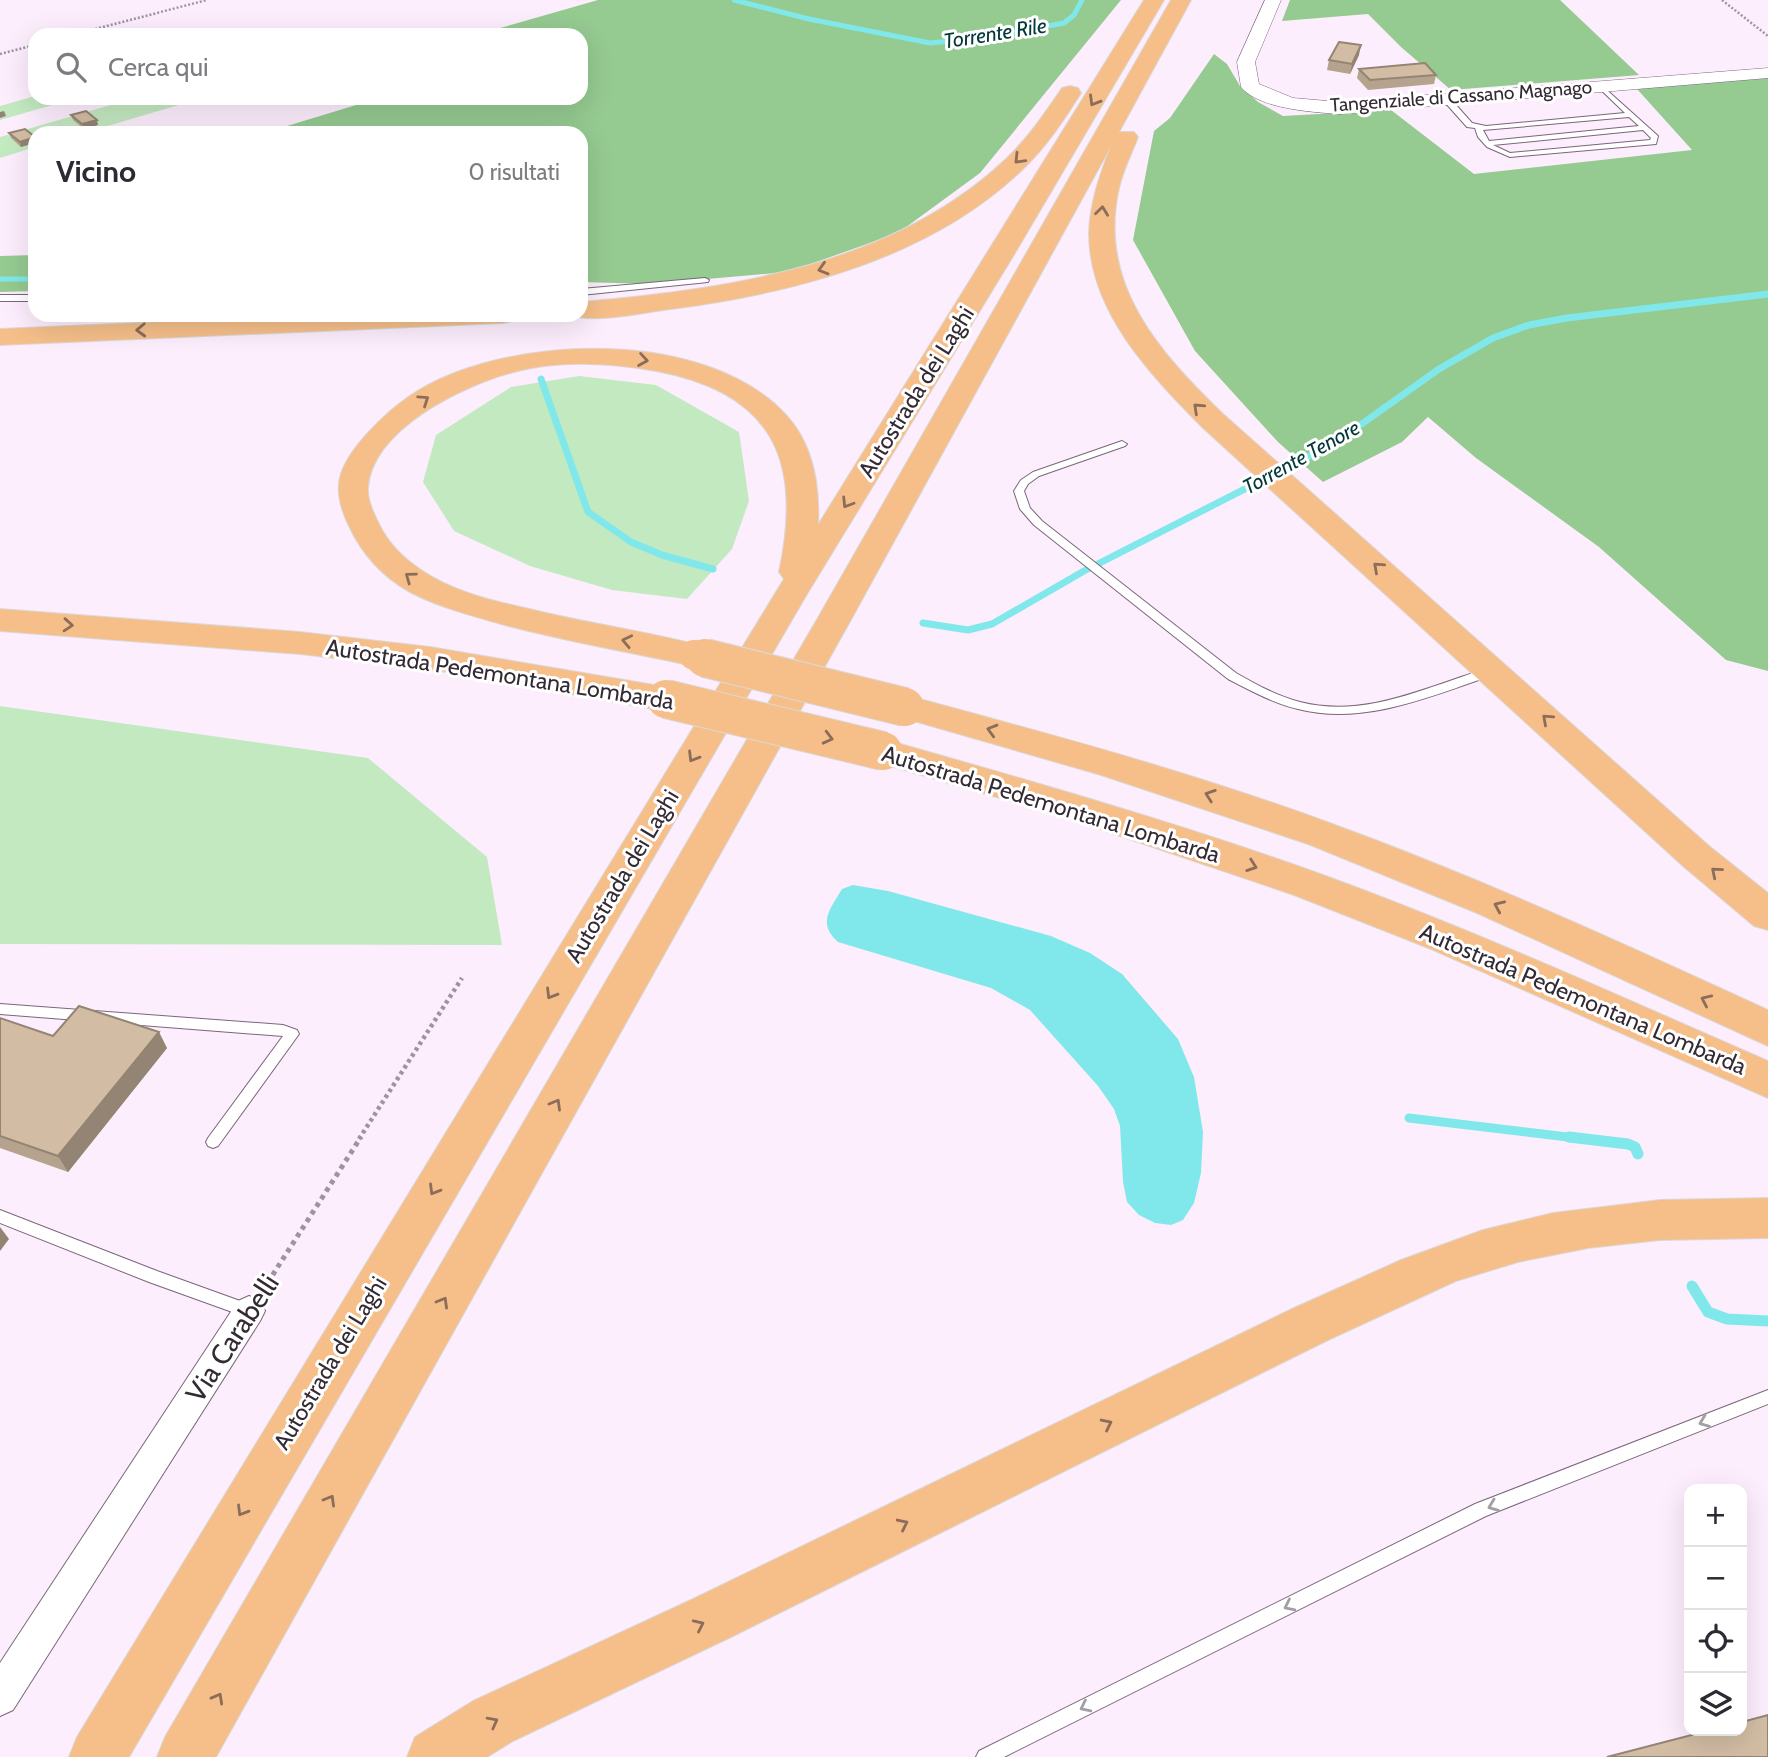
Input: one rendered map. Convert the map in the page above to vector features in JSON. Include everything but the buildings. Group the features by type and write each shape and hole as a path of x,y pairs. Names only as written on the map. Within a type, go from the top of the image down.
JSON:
{"highway":[{"name":"Autostrada dei Laghi","path":"185,1757 836,616 1144,40 1154,0"},
{"name":"Autostrada dei Laghi","path":"97,1757 791,593 1144,40 1181,0"},
{"path":"588,309 687,300 778,282 862,256 926,228 974,197 1008,170 1038,139 1076,86 1144,40"},
{"path":"1144,40 1143,101 1119,151 1103,203 1100,238 1106,270 1118,303 1138,338 1193,404 1696,856 1768,915"},
{"path":"0,337 343,322"},
{"name":"Autostrada Pedemontana Lombarda","path":"791,593 804,531 804,487 794,450 775,420 750,398 711,377 669,364 621,357 576,356 525,361 439,390 421,401 375,443 357,470 351,491 363,529 386,559 422,585 477,607 694,655 905,706 1184,786 1321,834 1469,892 1768,1030"},
{"name":"Autostrada Pedemontana Lombarda","path":"0,620 300,643 443,660 666,699 883,751 1112,819 1308,885 1445,938 1768,1080"},
{"path":"435,1757 493,1721 712,1618 1298,1330 1407,1280 1483,1251 1552,1234 1623,1223 1692,1217 1768,1218"}],"street":[{"name":"Tangenziale di Cassano Magnago","path":"1273,0 1246,62 1250,87 1275,100 1296,106 1339,108 1768,73"},
{"name":"Via Carabelli","path":"0,1697 249,1311"}],"lane":[{"path":"1478,126 1479,134 1495,151 1510,155 1653,142 1656,138 1600,86"},
{"path":"1446,99 1471,125 1486,128 1631,116"},
{"path":"1488,143 1645,128"},
{"path":"588,291 705,280"},
{"path":"0,298 28,298"},
{"path":"1122,444 1036,474 1024,482 1019,491 1025,509 1069,548 1260,694 1291,705 1349,712 1378,709 1493,671"},
{"path":"0,1009 283,1030 292,1034 213,1142"},
{"path":"0,1216 153,1278 249,1311"},
{"path":"985,1757 1481,1510 1768,1397"}],"path":[{"path":"99,28 207,0"},
{"path":"1722,0 1768,36"},
{"path":"0,54 28,47"},
{"name":"Via Carabelli","path":"249,1311 463,978"}],"green space":[{"path":"598,0 1121,0 980,173 898,233 788,272 650,284 588,282 588,126 287,126 356,105 588,105 588,28 500,28"},
{"path":"1290,0 1560,0 1639,75 1451,90 1368,14 1282,21"},
{"path":"1214,54 1227,64 1240,86 1258,102 1283,116 1391,110 1474,174 1692,150 1637,89 1768,78 1768,671 1726,660 1599,547 1476,458 1428,417 1402,442 1323,482 1278,442 1195,351 1133,240 1154,131 1170,118"},
{"path":"28,98 28,105 52,105 0,120 0,106"},
{"path":"111,105 178,105 108,126 38,126"},
{"path":"28,129 28,149 0,158 0,137"},
{"path":"28,255 28,291 0,292 0,256"},
{"path":"579,376 656,385 739,432 749,501 732,549 687,599 612,590 530,566 454,531 423,482 436,435 511,387"},
{"path":"0,706 368,758 487,857 502,945 0,944"}],"water":[{"path":"853,885 888,891 1051,936 1090,953 1122,974 1178,1039 1194,1077 1203,1132 1201,1173 1194,1203 1183,1220 1171,1225 1155,1223 1139,1215 1127,1202 1123,1182 1120,1126 1114,1109 1098,1086 1030,1010 991,988 838,942 828,929 828,916 842,889"}],"waterway":[{"name":"Torrente Rile","path":"734,0 809,19 930,43 984,38 1064,23 1074,15 1082,0"},
{"name":"Torrente Tenore","path":"0,279 28,279"},
{"name":"Torrente Tenore","path":"923,623 968,630 992,624 1084,571 1335,443 1439,369 1493,338 1529,325 1567,318 1768,294"},
{"name":"Torrente Tenore","path":"541,379 588,512 631,542 662,555 713,569"},
{"path":"1409,1118 1584,1139"},
{"path":"1569,1137 1628,1144 1635,1147 1638,1154"},
{"path":"1692,1286 1708,1312 1727,1319 1768,1321"}]}
